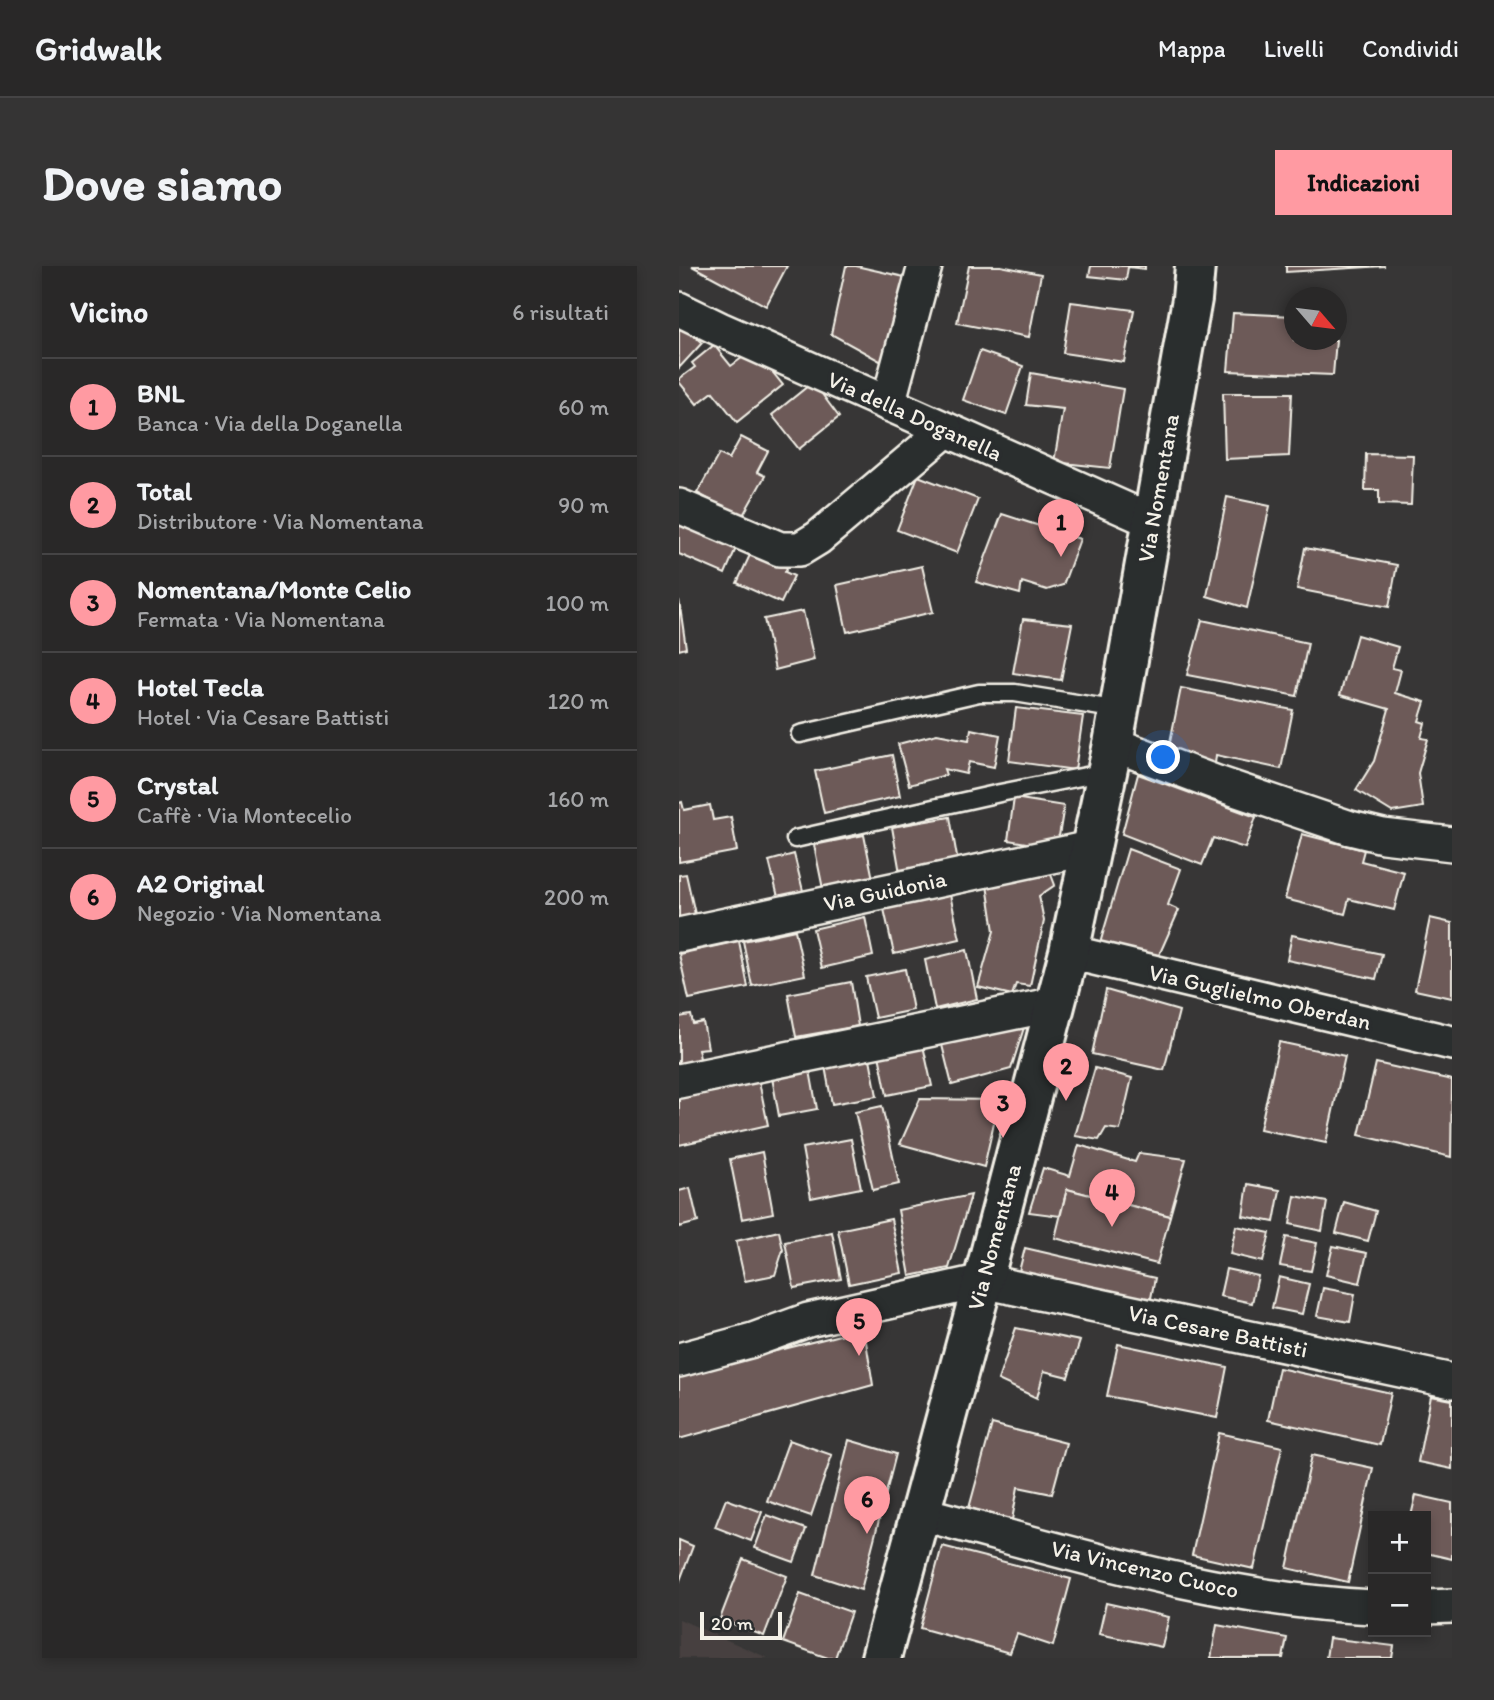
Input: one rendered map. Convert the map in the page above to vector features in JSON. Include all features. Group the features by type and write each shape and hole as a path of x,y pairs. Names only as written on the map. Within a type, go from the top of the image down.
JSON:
{"street":[{"path":"888,404 925,266"},
{"name":"Via Nomentana","path":"881,1658 1069,952 1113,742 1192,299 1195,266"},
{"name":"Via della Doganella","path":"679,309 720,330 1152,521"},
{"path":"679,506 776,547 800,549 818,538 946,430"},
{"path":"1113,742 1217,783 1366,832 1452,844"},
{"name":"Via Guidonia","path":"679,935 1090,848"},
{"name":"Via Guglielmo Oberdan","path":"1069,952 1452,1043"},
{"path":"679,1082 1055,1004"},
{"path":"679,1360 743,1343 808,1320 983,1281"},
{"name":"Via Cesare Battisti","path":"983,1281 1452,1381"},
{"name":"Via Vincenzo Cuoco","path":"919,1513 1221,1590 1295,1601 1368,1607"},
{"path":"1431,1607 1452,1606"}],"lane":[{"path":"800,734 979,692 1015,693 1113,742"},
{"path":"795,839 1000,793 1113,742"}],"shaded area":[{"path":"679,1619 768,1658 679,1658"}],"building":[{"path":"692,266 787,266 766,306"},
{"path":"846,266 909,278 889,366 831,334"},
{"path":"969,266 1001,266 1041,274 1029,337 957,323"},
{"path":"1091,266 1145,266 1145,269 1128,267 1126,280 1089,276"},
{"path":"1286,266 1385,266 1286,272"},
{"path":"1071,302 1134,310 1124,362 1063,353"},
{"path":"1233,313 1284,316 1284,350 1335,350 1333,375 1228,371"},
{"path":"679,322 702,343 679,368"},
{"path":"714,345 731,366 754,349 783,385 737,422 713,392 697,404 679,382 679,379 695,367 692,363"},
{"path":"980,351 1023,366 1006,415 963,400"},
{"path":"1031,373 1123,389 1110,468 1054,462 1063,409 1026,405"},
{"path":"813,382 839,417 799,449 772,415"},
{"path":"1223,393 1292,393 1289,456 1225,459"},
{"path":"741,437 768,451 757,472 765,476 742,517 697,493 719,454 729,459"},
{"path":"1366,454 1413,455 1411,505 1379,504 1379,490 1365,490"},
{"path":"918,476 978,499 957,553 897,530"},
{"path":"1227,497 1270,506 1247,608 1207,596"},
{"path":"1002,514 1080,539 1063,585 1047,590 1022,582 1020,594 976,582"},
{"path":"679,515 739,541 725,574 679,554"},
{"path":"755,544 790,561 785,572 794,576 781,603 737,583"},
{"path":"1305,548 1397,565 1389,607 1297,589"},
{"path":"922,566 933,612 847,632 837,585"},
{"path":"679,600 686,648 679,650"},
{"path":"803,611 814,660 775,670 764,619"},
{"path":"1023,619 1072,624 1061,680 1013,673"},
{"path":"1202,620 1308,643 1297,696 1187,675"},
{"path":"1357,635 1398,647 1392,668 1401,670 1395,693 1425,702 1419,721 1425,723 1421,738 1428,739 1418,773 1423,807 1392,812 1356,790 1374,761 1389,709 1340,695"},
{"path":"1181,688 1293,710 1281,769 1216,755 1215,764 1168,752"},
{"path":"1016,708 1083,716 1075,770 1009,761"},
{"path":"971,729 1000,735 994,767 969,762 966,774 944,769 946,775 909,785 898,744 937,734 969,740"},
{"path":"892,755 900,796 824,813 815,771"},
{"path":"1138,774 1256,817 1245,848 1213,838 1202,865 1122,834"},
{"path":"1014,798 1064,806 1057,848 1008,840"},
{"path":"682,802 684,810 710,805 713,820 731,817 737,851 679,862 679,803"},
{"path":"950,817 958,863 900,873 892,827"},
{"path":"1302,834 1364,850 1361,861 1404,872 1394,910 1349,899 1345,914 1285,899"},
{"path":"864,835 874,884 824,894 814,845"},
{"path":"1128,849 1181,869 1168,905 1179,910 1156,962 1098,950"},
{"path":"794,854 805,899 780,905 769,861"},
{"path":"1050,872 1055,885 1039,896 1044,921 1030,986 1016,984 1012,995 978,987 994,931 987,885"},
{"path":"686,874 697,923 679,927 679,875"},
{"path":"950,895 960,939 894,954 884,909"},
{"path":"865,917 873,956 822,968 813,929"},
{"path":"1430,918 1452,923 1452,998 1415,990"},
{"path":"795,930 805,975 752,986 743,941"},
{"path":"1292,935 1382,954 1376,979 1287,960"},
{"path":"739,941 748,987 689,999 679,954"},
{"path":"967,950 977,999 935,1009 925,960"},
{"path":"905,969 913,1010 875,1018 866,977"},
{"path":"851,982 858,1026 796,1037 788,994"},
{"path":"1106,990 1179,1011 1164,1070 1092,1054"},
{"path":"691,1015 693,1024 703,1022 708,1048 698,1049 701,1063 679,1067 679,1017"},
{"path":"1027,1018 1011,1069 952,1085 940,1037"},
{"path":"922,1041 932,1086 887,1095 878,1050"},
{"path":"1279,1042 1345,1056 1326,1143 1260,1129"},
{"path":"869,1053 877,1096 832,1104 824,1061"},
{"path":"1376,1063 1452,1080 1451,1157 1359,1135"},
{"path":"809,1065 817,1109 779,1116 771,1072"},
{"path":"1095,1068 1132,1078 1120,1130 1106,1128 1099,1140 1075,1136"},
{"path":"758,1077 768,1125 679,1145 679,1095"},
{"path":"920,1099 999,1100 984,1167 900,1144"},
{"path":"882,1106 899,1184 873,1190 855,1112"},
{"path":"851,1139 861,1188 811,1198 802,1148"},
{"path":"1079,1145 1135,1162 1139,1153 1186,1159 1170,1216 1067,1189 1060,1216 1029,1212 1043,1168 1070,1176"},
{"path":"762,1152 773,1213 742,1219 730,1159"},
{"path":"1248,1184 1280,1190 1274,1222 1243,1216"},
{"path":"690,1188 698,1222 679,1227 679,1191"},
{"path":"1067,1189 1170,1216 1157,1264 1055,1238"},
{"path":"971,1195 949,1268 910,1276 898,1210"},
{"path":"1295,1196 1327,1202 1322,1231 1290,1224"},
{"path":"1344,1202 1376,1211 1368,1241 1336,1233"},
{"path":"891,1219 902,1273 849,1284 838,1230"},
{"path":"1236,1226 1270,1233 1263,1262 1230,1254"},
{"path":"779,1231 783,1250 775,1275 745,1281 736,1241"},
{"path":"832,1232 841,1279 794,1288 785,1242"},
{"path":"1286,1237 1317,1243 1311,1271 1280,1266"},
{"path":"1333,1246 1367,1253 1360,1283 1326,1275"},
{"path":"1025,1248 1155,1278 1149,1308 1017,1279"},
{"path":"1226,1269 1258,1276 1252,1303 1220,1296"},
{"path":"1279,1277 1309,1284 1302,1314 1272,1308"},
{"path":"1323,1288 1355,1294 1350,1322 1317,1316"},
{"path":"1016,1328 1080,1341 1068,1377 1044,1371 1037,1398 998,1380"},
{"path":"864,1329 873,1385 679,1439 679,1375"},
{"path":"1118,1344 1227,1367 1217,1418 1107,1396"},
{"path":"1279,1368 1391,1393 1380,1445 1268,1420"},
{"path":"1431,1396 1452,1400 1452,1469 1418,1462"},
{"path":"992,1424 1066,1443 1052,1494 1018,1487 1012,1520 969,1508"},
{"path":"1219,1433 1282,1447 1254,1569 1192,1555"},
{"path":"789,1440 832,1455 811,1516 767,1501"},
{"path":"849,1440 896,1454 861,1590 815,1575"},
{"path":"1312,1455 1373,1468 1348,1582 1287,1568"},
{"path":"1416,1495 1452,1503 1452,1559 1431,1554 1431,1511 1412,1511"},
{"path":"726,1499 762,1512 751,1541 715,1527"},
{"path":"767,1515 806,1529 794,1562 755,1548"},
{"path":"679,1540 693,1546 679,1583"},
{"path":"942,1546 1071,1579 1053,1646 1017,1634 1010,1653 920,1628"},
{"path":"743,1559 787,1576 764,1636 720,1619"},
{"path":"800,1594 851,1612 835,1658 783,1642"},
{"path":"1106,1603 1169,1617 1162,1647 1099,1634"},
{"path":"1217,1625 1287,1638 1283,1658 1211,1658"},
{"path":"1329,1638 1394,1646 1392,1658 1326,1658"}],"place":[{"name":"BNL","path":"1061,557"},
{"name":"Total","path":"1066,1101"},
{"name":"Nomentana/Monte Celio","path":"1003,1138"},
{"name":"Hotel Tecla","path":"1112,1227"},
{"name":"Crystal","path":"859,1356"},
{"name":"A2 Original","path":"867,1534"}]}
